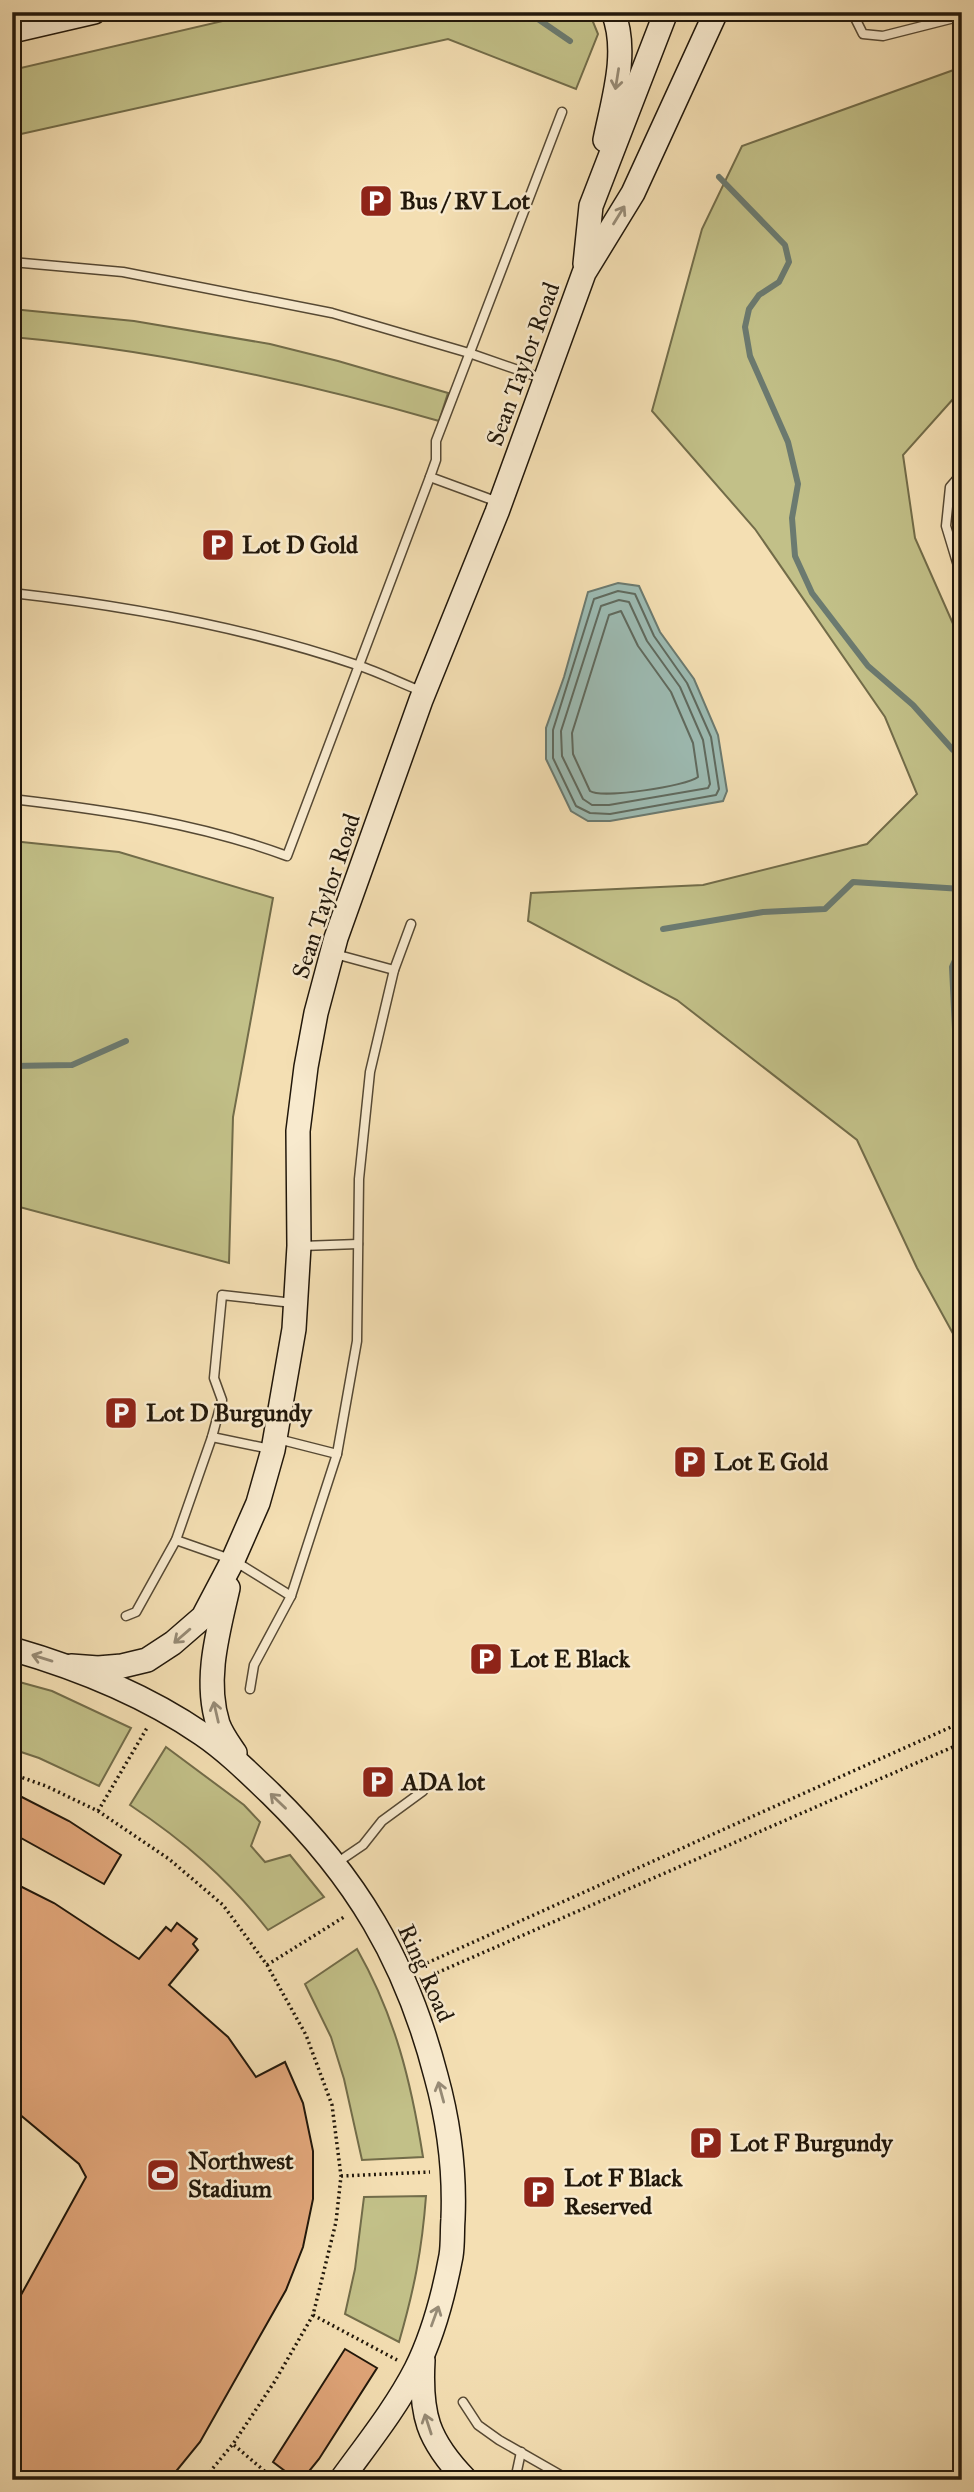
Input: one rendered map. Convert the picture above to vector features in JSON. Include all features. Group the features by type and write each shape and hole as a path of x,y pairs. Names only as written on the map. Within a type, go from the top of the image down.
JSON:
{"main road":[{"path":"12,30 94,12"},
{"path":"591,206 619,73 617,22 613,12"},
{"name":"Sean Taylor Road","path":"584,273 591,206 666,12"},
{"name":"Sean Taylor Road","path":"71,1666 98,1668 147,1660 173,1643 203,1617 233,1560 258,1503 274,1444 292,1342 299,1246 298,1131 316,1013 332,953 424,692 501,503 584,273 633,193 716,12"},
{"name":"Sean Taylor Road","path":"233,1560 217,1638 213,1702 219,1727 248,1772"},
{"name":"Ring Road","path":"12,1649 71,1666 169,1714 202,1734 248,1772 307,1830 358,1896 393,1954 424,2027 444,2107 454,2181 451,2254 440,2301 416,2368 392,2409 341,2480"},
{"path":"423,2349 422,2386 428,2427 438,2448 466,2480"}],"lane":[{"path":"852,12 863,34 883,36 962,16"},
{"path":"12,799 89,808 184,825 240,839 287,856 430,477 436,460 436,441 562,112"},
{"path":"12,262 123,272 332,313 469,353 547,380"},
{"path":"962,473 950,487 946,526 962,579"},
{"path":"430,477 501,503"},
{"path":"12,593 165,615 219,626 359,665 424,692"},
{"path":"250,1689 254,1665 290,1596 337,1454 357,1341 359,1179 368,1086 394,970 411,925"},
{"path":"332,953 394,970"},
{"path":"299,1246 358,1244"},
{"path":"126,1616 136,1612 176,1540 212,1437 222,1400 214,1378 222,1295 296,1303"},
{"path":"212,1437 337,1454"},
{"path":"176,1540 233,1560 290,1596"},
{"path":"335,1864 363,1845 382,1821 423,1791"},
{"path":"463,2402 478,2425 569,2480"},
{"path":"515,2480 521,2452"}],"path":[{"path":"427,1963 962,1723"},
{"path":"98,1811 147,1728"},
{"path":"432,1975 962,1743"},
{"path":"12,1774 46,1786 98,1811 169,1859 223,1905 267,1965 306,2035 332,2105 341,2176 336,2222 313,2315 275,2381 233,2444 203,2480"},
{"path":"267,1965 344,1917"},
{"path":"341,2176 430,2172"},
{"path":"313,2315 397,2360"},
{"path":"233,2444 275,2480"}],"shaded area":[{"path":"261,12 589,12 598,34 576,89 448,39 12,136 12,70"},
{"path":"962,67 962,389 903,455 915,538 962,644 962,1350 917,1268 857,1140 677,1000 528,921 531,893 703,885 867,844 917,794 885,717 755,529 652,411 702,229 742,146"},
{"path":"12,309 134,321 270,344 448,393 439,421 281,380 227,369 120,350 12,337"},
{"path":"12,841 119,852 273,898 233,1117 229,1263 12,1205"},
{"path":"12,1680 52,1691 131,1728 99,1786 39,1758 12,1749"},
{"path":"166,1747 244,1805 260,1822 251,1846 265,1862 290,1855 324,1897 268,1930 204,1862 169,1832 130,1805"},
{"path":"357,1949 382,1999 400,2050 423,2157 362,2160 344,2079 331,2037 305,1984"},
{"path":"426,2196 417,2270 399,2342 345,2314 355,2269 364,2197"}],"water":[{"path":"618,583 639,586 660,632 694,679 718,735 727,791 723,801 610,821 588,821 571,811 546,759 546,728 564,677 588,592"}],"building":[{"path":"12,1792 69,1821 121,1855 104,1884 12,1833"},
{"name":"Northwest Stadium","path":"12,1882 54,1903 139,1959 166,1927 171,1931 177,1923 197,1939 193,1944 198,1950 169,1985 228,2037 256,2077 285,2062 303,2103 313,2151 313,2199 303,2247 286,2290 200,2442 169,2480 12,2480 12,2306 21,2295 86,2177 79,2164 12,2108"},
{"path":"345,2349 377,2368 319,2459 302,2480 297,2480 273,2462"}],"waterway":[{"path":"522,12 535,17 570,41"},
{"path":"719,177 785,245 789,262 779,282 759,295 749,309 745,327 750,356 788,442 798,484 792,518 795,556 812,593 868,666 913,705 953,750 962,753"},
{"path":"663,929 763,912 825,909 853,882 962,889"},
{"path":"962,945 952,967 958,1091 962,1099"},
{"path":"12,1066 72,1065 126,1041"}],"place":[{"name":"Bus / RV Lot","path":"376,201"},
{"name":"Lot D Gold","path":"218,545"},
{"name":"Lot D Burgundy","path":"121,1413"},
{"name":"Lot E Gold","path":"690,1462"},
{"name":"Lot E Black","path":"486,1659"},
{"name":"ADA lot","path":"378,1782"},
{"name":"Lot F Burgundy","path":"706,2143"},
{"name":"Northwest Stadium","path":"163,2175"},
{"name":"Lot F Black Reserved","path":"539,2192"}]}
